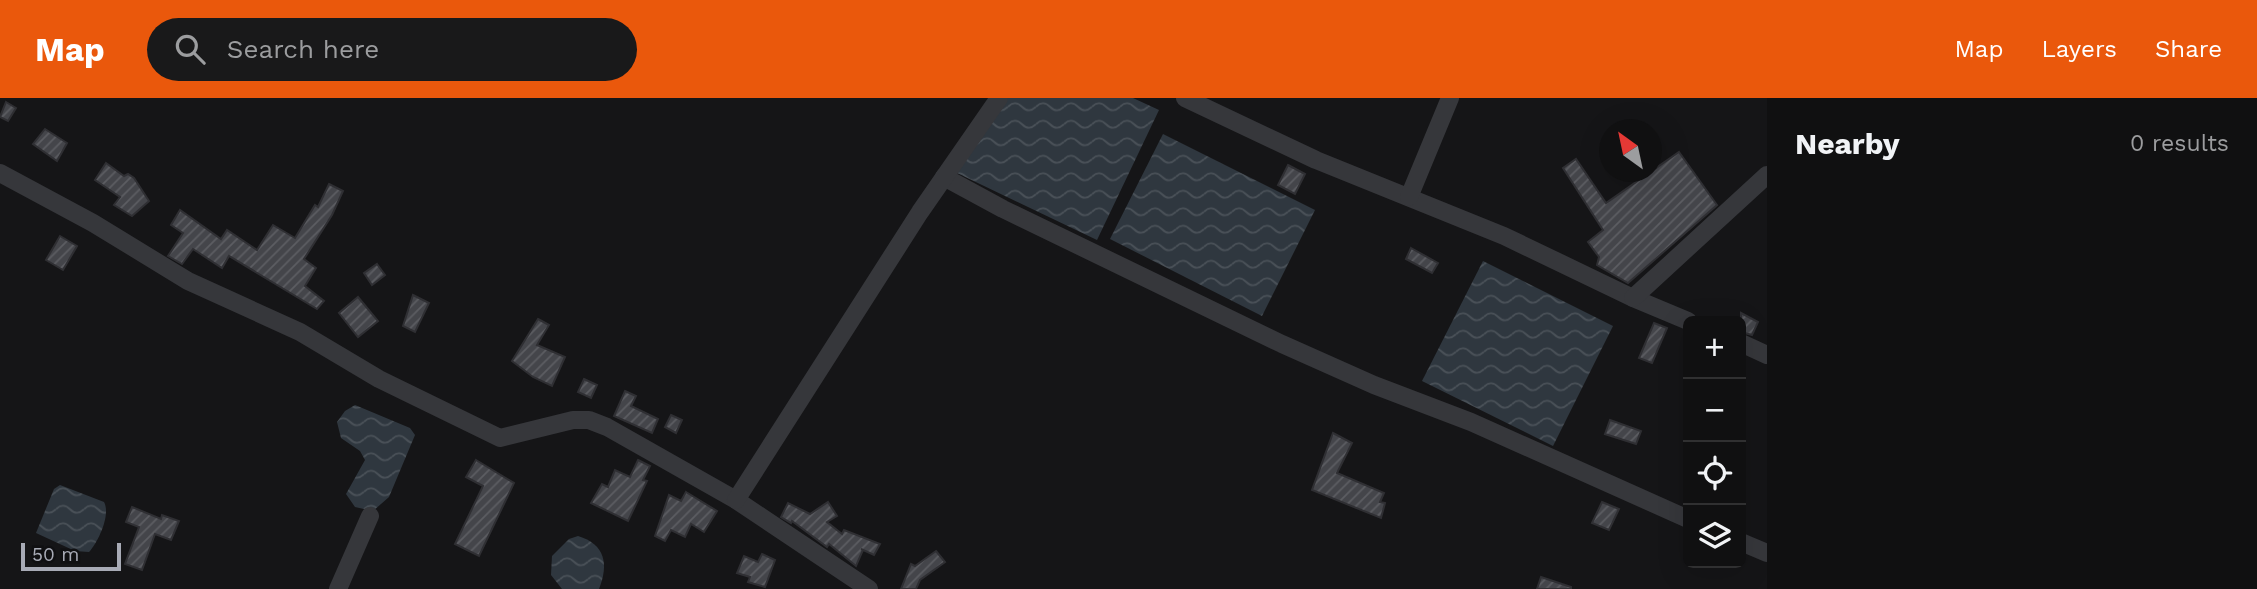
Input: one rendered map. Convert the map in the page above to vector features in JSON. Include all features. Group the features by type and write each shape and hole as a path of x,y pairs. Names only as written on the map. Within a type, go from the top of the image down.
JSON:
{"street":[{"path":"736,500 944,177 999,98"},
{"path":"1185,98 1316,160 1504,236 1683,319"},
{"path":"1409,197 1450,98"},
{"path":"0,173 93,223 188,281 300,332 379,379 500,438 529,433 561,421 589,420 607,426 736,500 869,589"},
{"path":"1633,298 1767,175"},
{"path":"944,177 1003,209 1282,344 1374,385 1471,422 1683,517"},
{"path":"1746,345 1767,355"},
{"path":"338,589 370,516"},
{"path":"1746,544 1767,554"}],"water":[{"path":"1006,98 1133,98 1159,110 1097,240 957,173"},
{"path":"1163,134 1315,210 1262,316 1110,239"},
{"path":"1483,261 1613,326 1553,446 1422,381"},
{"path":"355,405 410,428 415,435 389,497 373,511 355,507 346,494 365,460 360,451 341,438 337,422 345,411"},
{"path":"60,485 104,502 105,521 89,552 75,551 36,533 54,489"},
{"path":"578,536 594,544 602,556 604,571 599,589 562,589 551,575 552,556 569,539"}],"building":[{"path":"6,102 16,108 8,121 0,117"},
{"path":"45,129 67,143 57,161 33,144"},
{"path":"1679,152 1717,205 1628,283 1597,265 1599,257 1588,242 1603,230 1563,168 1576,159 1606,203 1636,182 1662,182 1662,164"},
{"path":"106,163 124,176 128,174 134,178 149,201 132,216 114,205 120,197 95,180"},
{"path":"1288,165 1305,174 1295,194 1278,185"},
{"path":"329,184 343,191 332,215 304,259 316,268 305,286 324,301 317,309 229,256 222,268 193,249 182,264 168,256 183,233 171,225 180,210 221,239 227,230 257,250 273,225 295,238 315,205 318,207"},
{"path":"60,236 77,246 63,270 46,260"},
{"path":"1411,248 1438,263 1432,273 1406,259"},
{"path":"377,264 385,275 372,285 364,273"},
{"path":"413,295 429,303 415,332 403,326"},
{"path":"358,297 378,321 358,337 339,313"},
{"path":"1741,313 1758,322 1752,335 1746,333 1746,316 1741,316"},
{"path":"538,319 549,325 537,345 565,357 552,386 533,377 512,361"},
{"path":"1654,323 1667,328 1652,363 1639,358"},
{"path":"584,379 597,385 591,398 578,392"},
{"path":"625,391 636,396 631,406 658,419 652,433 614,416"},
{"path":"671,415 682,420 676,433 665,427"},
{"path":"1610,420 1641,431 1636,444 1605,434"},
{"path":"1333,433 1352,443 1337,473 1384,493 1380,502 1385,503 1381,518 1312,490"},
{"path":"476,460 514,483 479,556 455,544 483,486 466,477"},
{"path":"638,460 650,466 643,480 647,481 628,521 591,503 602,484 608,487 615,470 630,477"},
{"path":"686,492 717,511 704,532 691,524 685,537 671,530 665,541 655,536 669,495 681,501"},
{"path":"828,502 837,516 827,522 842,534 844,530 880,544 874,555 861,549 863,550 856,566 829,544 827,547 792,521 791,523 781,517 788,503 810,514"},
{"path":"1602,502 1619,509 1609,530 1592,523"},
{"path":"132,507 161,519 162,515 179,521 171,540 155,534 142,570 125,564 139,527 126,522"},
{"path":"936,551 945,562 920,580 916,589 901,589 911,564 915,566"},
{"path":"762,554 775,560 765,587 748,582 750,577 737,573 744,556 758,562"},
{"path":"1541,577 1571,587 1571,589 1537,589"}]}
